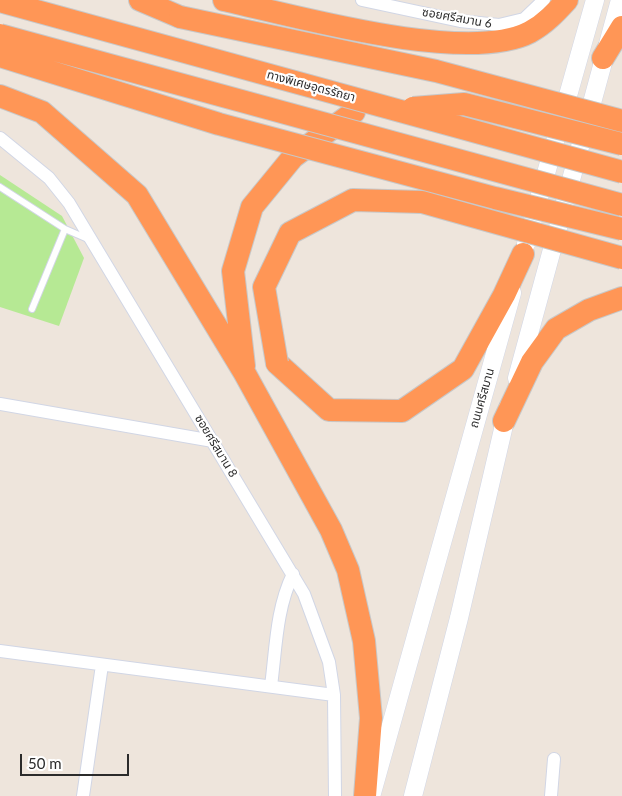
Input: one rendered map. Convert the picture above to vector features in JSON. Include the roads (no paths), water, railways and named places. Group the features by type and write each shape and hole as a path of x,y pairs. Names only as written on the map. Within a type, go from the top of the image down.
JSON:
{"highway":[{"name":"ทางพิเศษอุดรรัถยา","path":"0,0 622,172"},
{"path":"140,0 180,17 436,71 622,121"},
{"path":"224,0 368,32 465,45 496,43 529,33 548,20 567,0"},
{"path":"604,58 622,27"},
{"path":"0,35 622,205"},
{"path":"0,56 219,124 622,229"},
{"path":"0,96 42,112 137,196 244,372 331,530 348,570 364,641 371,718 365,796"},
{"path":"244,372 233,271 252,207 293,157 354,112 464,104 622,144"},
{"path":"523,254 504,295 462,369 402,411 329,410 276,364 264,287 290,233 353,200 422,202 622,258"},
{"path":"504,421 532,362 556,329 589,310 622,298"}],"main road":[{"name":"ถนนศรีสมาน","path":"371,796 595,0"},
{"path":"413,796 459,618 504,421 620,0"},
{"path":"556,140 581,147"},
{"path":"547,172 572,179"}],"street":[{"name":"ซอยศรีสมาน 6","path":"362,0 460,21 499,25 524,19 544,0"},
{"name":"ซอยศรีสมาน 8","path":"0,138 49,178 70,203 304,594 329,662 334,695 335,796"},
{"path":"0,404 213,441"},
{"path":"271,686 280,609 283,594 292,574"},
{"path":"0,651 334,695"},
{"path":"83,796 102,665"},
{"path":"551,796 554,759"}],"lane":[{"path":"0,186 65,229 90,239"},
{"path":"32,309 65,229"}]}
